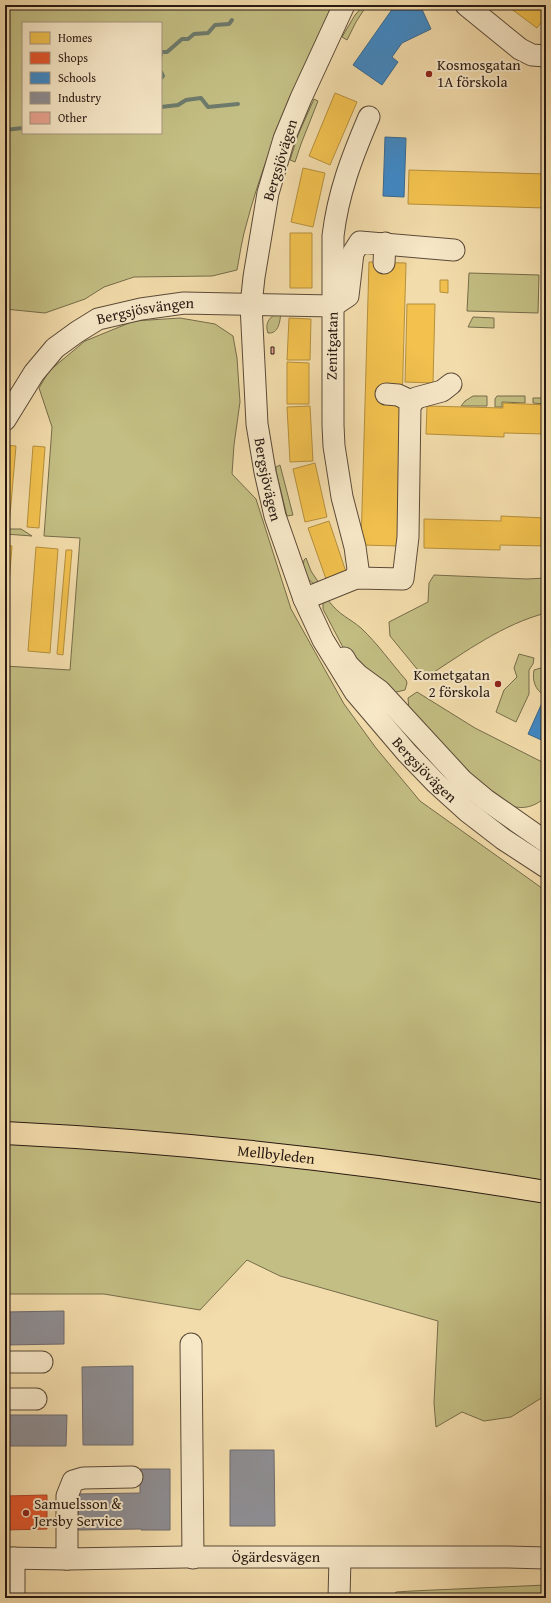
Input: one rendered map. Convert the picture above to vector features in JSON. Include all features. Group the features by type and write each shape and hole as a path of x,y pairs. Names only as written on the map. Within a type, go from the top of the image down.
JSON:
{"main road":[{"name":"Mellbyleden","path":"5,1133 96,1137 284,1155 447,1176 546,1192"}],"street":[{"name":"Bergsjövägen","path":"344,5 301,98 279,154 268,193 261,232 257,305 256,424 260,451 275,516 323,640 346,679 355,692 407,753 436,783 468,812 503,839 538,862"},
{"name":"Bergsjövägen","path":"257,305 282,169 289,148 299,120 341,32 358,5"},
{"path":"466,5 520,49 532,55 546,56"},
{"name":"Zenitgatan","path":"356,578 358,569 355,547 342,496 334,446 332,376 333,236 335,216 350,164 369,117"},
{"path":"333,306 348,296 360,280 350,267 353,253 360,242 384,253 454,250"},
{"name":"Bergsjösvängen","path":"5,420 34,373 55,348 77,332 98,320 141,309 170,304 201,303 333,306"},
{"path":"308,598 356,578 403,579 408,536 410,405 416,398 442,391 451,384"},
{"path":"386,394 398,395 414,402"},
{"name":"Bergsjövägen","path":"308,598 348,665 358,675 380,691 462,780 486,800 544,836"},
{"path":"538,862 544,836"},
{"path":"191,1344 193,1558"},
{"path":"5,1362 42,1362"},
{"path":"5,1399 36,1398"},
{"path":"67,1559 67,1496 73,1481 83,1478 132,1477"},
{"path":"10,1558 14,1598"},
{"name":"Ögärdesvägen","path":"10,1558 546,1558"},
{"path":"339,1598 340,1558"}],"shaded area":[{"path":"5,5 334,5 285,112 264,166 245,228 237,270 212,276 134,277 104,287 85,299 45,313 5,309"},
{"path":"364,5 367,5 347,40 342,37 355,15"},
{"path":"314,99 318,101 295,162 290,160 298,135"},
{"path":"469,273 539,275 538,313 467,311"},
{"path":"281,312 277,329 272,333 268,333 267,326 269,320 274,315"},
{"path":"473,317 494,318 494,328 468,327"},
{"path":"180,318 215,324 233,336 237,358 240,402 234,445 232,474 256,499 291,609 344,704 376,748 420,801 546,891 546,1394 511,1417 484,1421 462,1412 436,1427 434,1403 438,1321 280,1276 247,1260 200,1310 104,1294 5,1294 5,666 70,670 80,538 44,536 52,427 39,388 49,371 85,341 134,321"},
{"path":"473,396 487,396 487,406 461,406 465,401"},
{"path":"497,396 525,396 525,403 502,402 502,407 495,407 495,399"},
{"path":"533,398 546,398 546,404 533,403"},
{"path":"280,465 293,515 287,516 276,471 276,467"},
{"path":"5,529 21,529 32,536 5,534"},
{"path":"306,558 311,571 319,583 314,584 311,582 305,573 304,560"},
{"path":"434,575 527,579 546,578 546,613 500,631 470,648 428,676 417,669 390,636 389,622 428,602 429,583"},
{"path":"328,600 340,613 361,628 379,647 406,680 407,683 405,690 392,693 348,657 323,609 323,602"},
{"path":"519,654 534,658 533,664 529,670 529,694 516,722 496,712 504,690 517,677 514,668"},
{"path":"546,667 546,690 544,695 536,688 533,677 534,670"},
{"path":"417,692 475,728 546,764 546,797 536,804 521,808 504,803 462,768 409,711 408,698"},
{"path":"546,1585 546,1598 392,1598 396,1592"}],"building: Homes":[{"path":"506,5 545,5 546,16 537,28"},
{"path":"335,93 357,102 330,165 309,156"},
{"path":"303,168 325,173 313,227 291,222"},
{"path":"409,170 546,174 546,208 408,204"},
{"path":"290,233 312,233 312,288 290,288"},
{"path":"369,262 406,263 398,546 361,545"},
{"path":"440,280 448,280 448,293 440,292"},
{"path":"407,304 435,304 433,383 405,382"},
{"path":"289,318 311,319 310,360 287,360"},
{"path":"287,362 309,363 309,404 287,404"},
{"path":"503,403 546,405 546,434 504,433 504,437 426,434 427,406 503,408"},
{"path":"310,406 313,461 290,462 287,407"},
{"path":"5,445 16,446 9,527 5,527"},
{"path":"33,446 45,447 39,528 27,527"},
{"path":"315,463 327,517 305,522 293,469"},
{"path":"501,516 546,518 546,546 500,545 500,550 424,548 424,519 501,521"},
{"path":"329,521 346,572 326,579 308,528"},
{"path":"6,545 12,546 8,598 5,597"},
{"path":"36,547 58,549 50,653 28,651"},
{"path":"66,550 72,550 63,655 57,654"}],"building: Shops":[{"name":"Samuelsson & Jersby Service","path":"47,1495 47,1529 5,1530 5,1496"}],"building: Schools":[{"path":"399,5 420,5 431,29 402,43 392,57 398,62 382,85 353,65 393,8"},
{"path":"385,137 406,138 404,197 383,196"},
{"path":"546,694 546,742 528,734"}],"building: Industry":[{"path":"5,313 8,313 7,325 5,325"},
{"path":"64,1311 64,1344 5,1345 5,1312"},
{"path":"133,1366 133,1445 83,1445 82,1367"},
{"path":"5,1415 67,1415 66,1446 5,1446"},
{"path":"230,1450 274,1450 275,1526 230,1526"},
{"path":"140,1469 170,1469 170,1530 78,1530 78,1494 140,1493"},
{"path":"261,1596 289,1596 289,1598 261,1598"}],"building: Other":[{"path":"271,347 274,347 274,354 271,354"}],"waterway":[{"path":"162,52 167,52 182,39 188,39 194,34 208,33 215,25 229,24 232,20"},
{"path":"162,107 178,105 186,100 201,98 208,107 238,104"},
{"path":"5,130 22,128"}],"place":[{"name":"Kosmosgatan 1A förskola","path":"429,74"},
{"name":"Kometgatan 2 förskola","path":"498,684"},
{"name":"Samuelsson & Jersby Service","path":"26,1513"}]}
